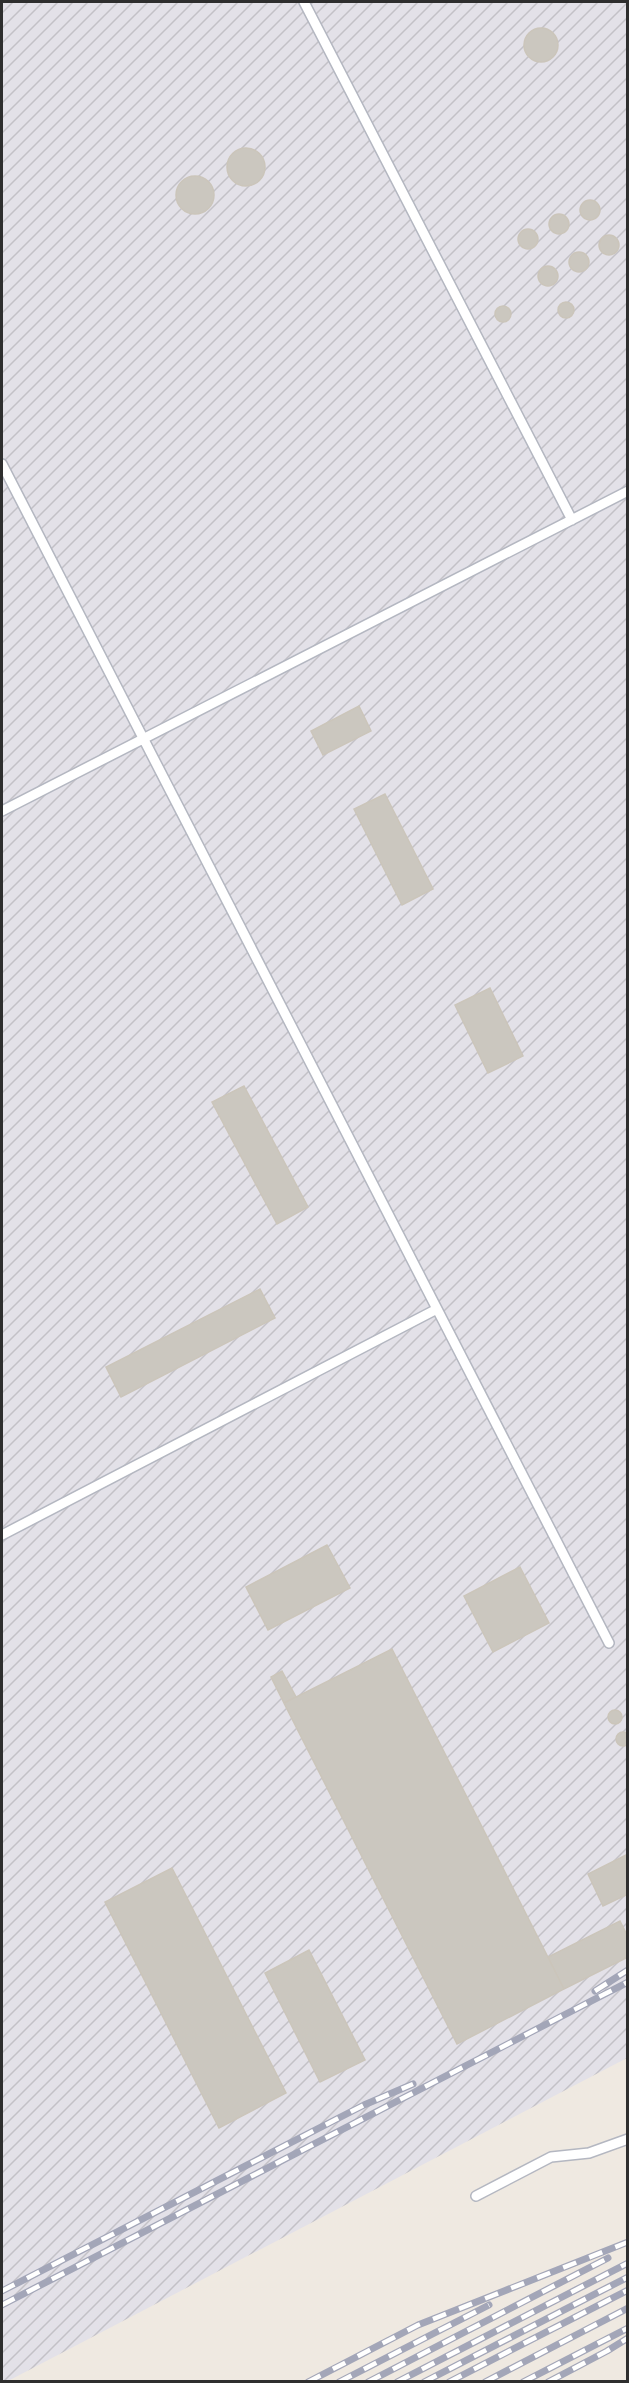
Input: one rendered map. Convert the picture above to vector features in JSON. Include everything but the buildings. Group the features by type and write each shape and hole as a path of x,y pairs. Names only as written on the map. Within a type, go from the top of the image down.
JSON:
{"lane":[{"path":"304,2 572,520"},
{"path":"2,464 609,1643"},
{"path":"2,811 627,491"},
{"path":"2,1535 437,1309"},
{"path":"476,2196 551,2157 589,2152 627,2139"}],"shaded area":[{"path":"2,2 627,2 627,2058 8,2381 2,2382"}],"railway":[{"path":"595,1991 628,1970"},
{"path":"2,2305 628,1982"},
{"path":"2,2291 364,2105 413,2084"},
{"path":"308,2382 418,2325 628,2242"},
{"path":"368,2382 608,2258"},
{"path":"397,2382 628,2263"},
{"path":"424,2382 628,2277"},
{"path":"449,2382 628,2290"},
{"path":"339,2382 489,2305"},
{"path":"485,2382 628,2308"},
{"path":"523,2382 628,2328"},
{"path":"548,2382 628,2338"}]}
